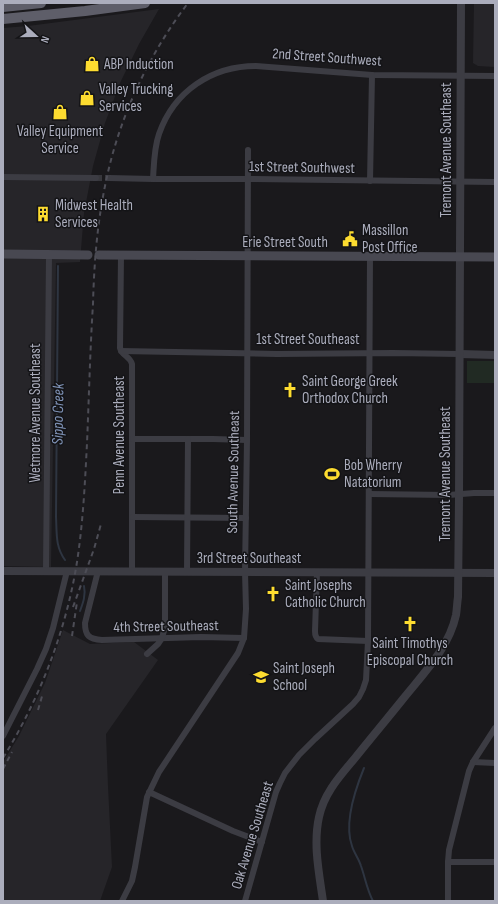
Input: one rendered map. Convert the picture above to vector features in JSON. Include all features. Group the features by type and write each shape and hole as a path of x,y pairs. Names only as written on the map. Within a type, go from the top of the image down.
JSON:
{"highway":[{"path":"3,7 41,3"},
{"path":"3,19 85,11 145,3"}],"main road":[{"path":"3,254 88,255"},
{"name":"Erie Street South","path":"99,255 495,257"}],"street":[{"name":"Tremont Avenue Southeast","path":"323,901 317,838 319,816 324,802 337,780 424,674 439,653 448,638 456,616 458,597 459,494 461,3"},
{"name":"2nd Street Southwest","path":"153,179 155,152 159,134 168,114 176,103 196,84 220,71 247,66 274,66 372,75 495,76"},
{"path":"370,180 372,75"},
{"name":"South Avenue Southeast","path":"122,901 132,881 145,805 149,792 159,772 238,653 244,638 246,615 248,150"},
{"path":"3,177 96,178"},
{"name":"1st Street Southwest","path":"109,178 495,182"},
{"name":"Wetmore Avenue Southeast","path":"46,571 49,255"},
{"path":"121,255 121,351"},
{"name":"Oak Avenue Southeast","path":"245,901 276,792 285,773 309,744 353,704 359,697 366,680 369,572 370,256"},
{"name":"1st Street Southeast","path":"121,351 277,354 370,353 495,355"},
{"name":"Penn Avenue Southeast","path":"121,351 131,360 132,364 132,571"},
{"path":"133,439 247,440"},
{"path":"187,572 188,439"},
{"path":"369,494 449,495 495,493"},
{"path":"133,517 246,518"},
{"name":"3rd Street Southeast","path":"3,571 495,573"},
{"path":"3,736 46,649 53,628 67,571"},
{"name":"4th Street Southeast","path":"98,571 85,623 86,631 89,637 102,640 201,637 244,638"},
{"path":"147,654 162,638 165,627 165,572"},
{"path":"318,572 315,631 316,638 368,641"},
{"path":"448,901 449,850 469,771 473,762 495,728"},
{"path":"473,762 495,763"},
{"path":"149,792 233,831 262,842"},
{"path":"448,862 495,862"}],"shaded area":[{"path":"474,3 495,3 495,67 478,66 473,63"},
{"path":"159,9 139,44 120,83 105,123 93,166 84,213 80,262 56,263 51,567 3,566 3,28"},
{"path":"467,361 495,361 495,383 467,383"},
{"path":"63,630 90,644 134,642 158,660 106,734 112,867 100,901 3,901 3,762 19,736 45,683"}],"waterway":[{"name":"Sippo Creek","path":"58,266 56,517 58,544 65,560"},
{"name":"Sippo Creek","path":"80,611 84,596 84,586"},
{"name":"Sippo Creek","path":"364,768 354,797 349,828 353,849 360,863 373,901"}],"tunnel":[{"path":"96,178 109,178"}],"railway":[{"path":"3,758 29,712 50,663 59,639 66,613 77,562 85,473 95,260 100,215 111,161 126,113 147,67 173,24 188,3"},
{"path":"73,607 94,549 101,524"},
{"path":"72,636 77,602"},
{"path":"38,710 43,693"},
{"path":"3,769 12,752"}],"place":[{"name":"ABP Induction","path":"92,64"},
{"name":"Valley Trucking Services","path":"87,98"},
{"name":"Valley Equipment Service","path":"60,112"},
{"name":"Midwest Health Services","path":"43,214"},
{"name":"Massillon Post Office","path":"350,239"},
{"name":"Saint George Greek Orthodox Church","path":"290,390"},
{"name":"Bob Wherry Natatorium","path":"332,474"},
{"name":"Saint Josephs Catholic Church","path":"273,594"},
{"name":"Saint Timothys Episcopal Church","path":"410,624"},
{"name":"Saint Joseph School","path":"261,677"}]}
